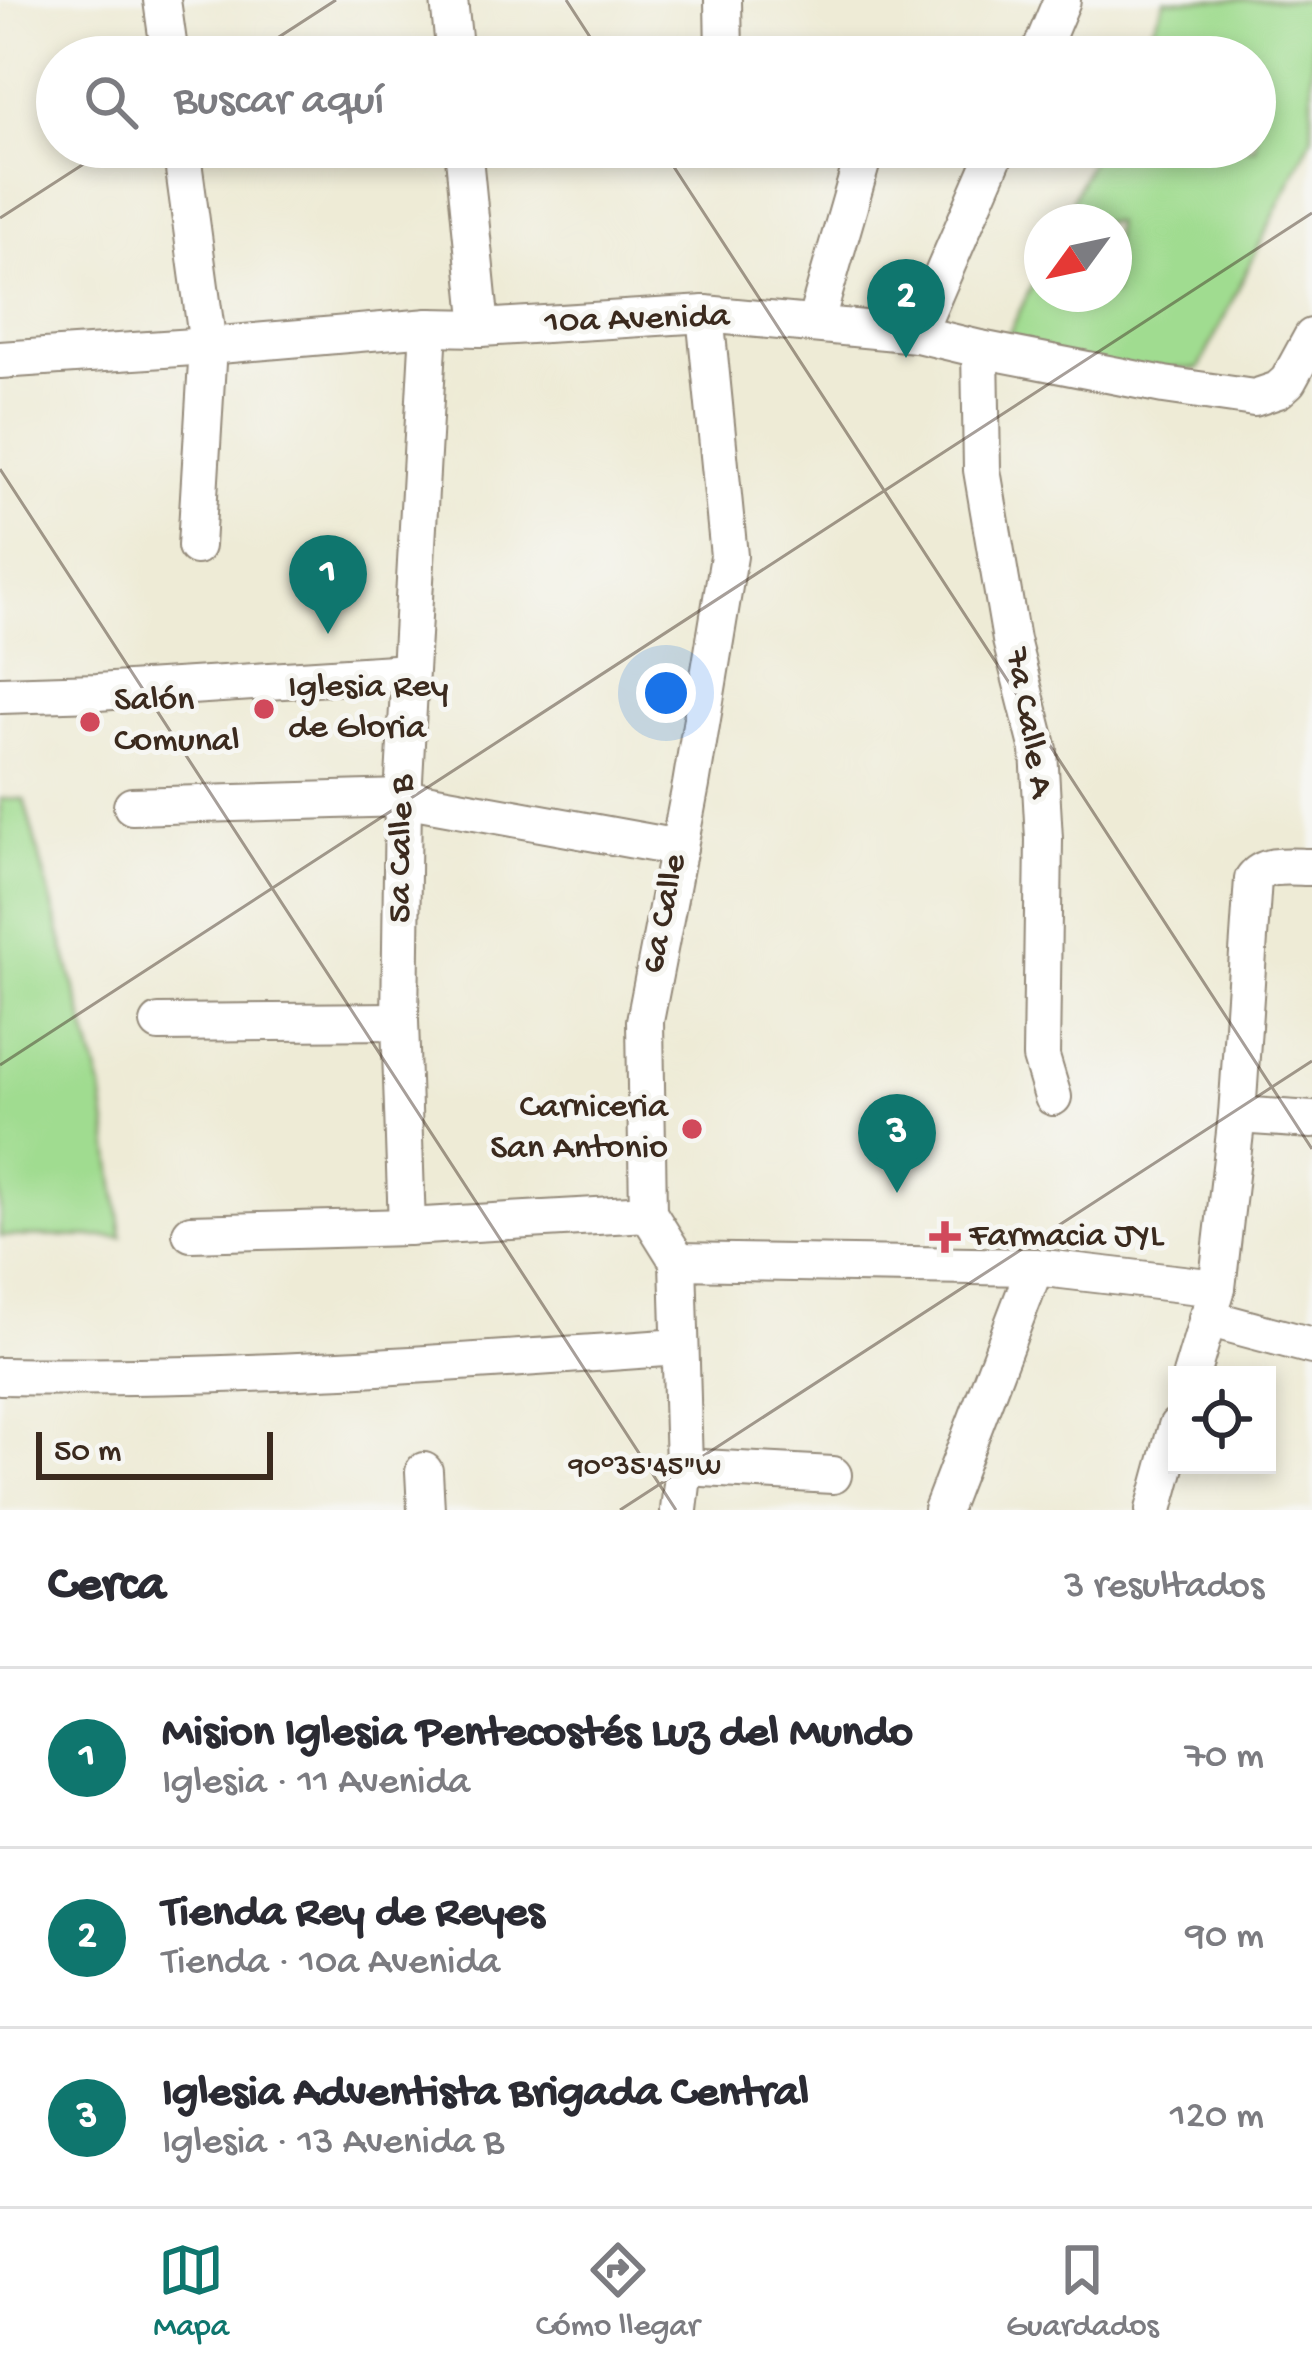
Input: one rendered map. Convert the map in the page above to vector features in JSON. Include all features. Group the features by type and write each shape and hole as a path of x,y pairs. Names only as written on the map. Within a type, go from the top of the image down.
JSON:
{"street":[{"path":"162,0 167,36"},
{"path":"449,0 452,36"},
{"path":"723,0 724,36"},
{"path":"1047,36 1063,0"},
{"path":"185,168 208,346 196,546"},
{"path":"466,168 481,328"},
{"path":"814,324 860,168"},
{"path":"917,334 989,168"},
{"name":"10a Avenida","path":"0,360 429,326 481,328 705,314 917,334 1238,398 1267,395 1288,381 1312,337"},
{"name":"6a Calle","path":"648,1213 645,1021 729,556 705,314"},
{"name":"5a Calle B","path":"407,1227 400,1021 404,798 429,326"},
{"name":"7a Calle A","path":"980,349 983,479 1011,640 1040,764 1044,838 1041,1057 1053,1097"},
{"path":"0,695 409,672"},
{"path":"132,806 404,798 679,848"},
{"path":"1194,1366 1212,1303 1237,1114 1253,879 1268,868 1312,867"},
{"path":"159,1023 400,1021"},
{"path":"1237,1114 1312,1120"},
{"path":"190,1233 648,1213 678,1262 684,1467 680,1510"},
{"path":"678,1262 1035,1267 1212,1303 1312,1346"},
{"path":"942,1510 1035,1267"},
{"path":"0,1376 110,1378 387,1368 680,1347"},
{"path":"1154,1510 1168,1459"},
{"path":"684,1467 833,1475"},
{"path":"424,1471 426,1510"}],"green space":[{"path":"1165,0 1312,0 1312,137 1199,369 1113,367 1003,346 1024,302 1024,312 1132,312 1132,204 1070,204 1087,168 1276,168 1276,36 1149,36"},
{"path":"0,799 24,799 102,1089 122,1237 0,1236"}],"place":[{"name":"Tienda Rey de Reyes","path":"906,358"},
{"name":"Mision Iglesia Pentecostés Luz del Mundo","path":"328,634"},
{"name":"Iglesia Rey de Gloria","path":"264,709"},
{"name":"Salón Comunal","path":"90,722"},
{"name":"Carniceria San Antonio","path":"692,1129"},
{"name":"Iglesia Adventista Brigada Central","path":"897,1193"},
{"name":"Farmacia JYL","path":"945,1237"}]}
